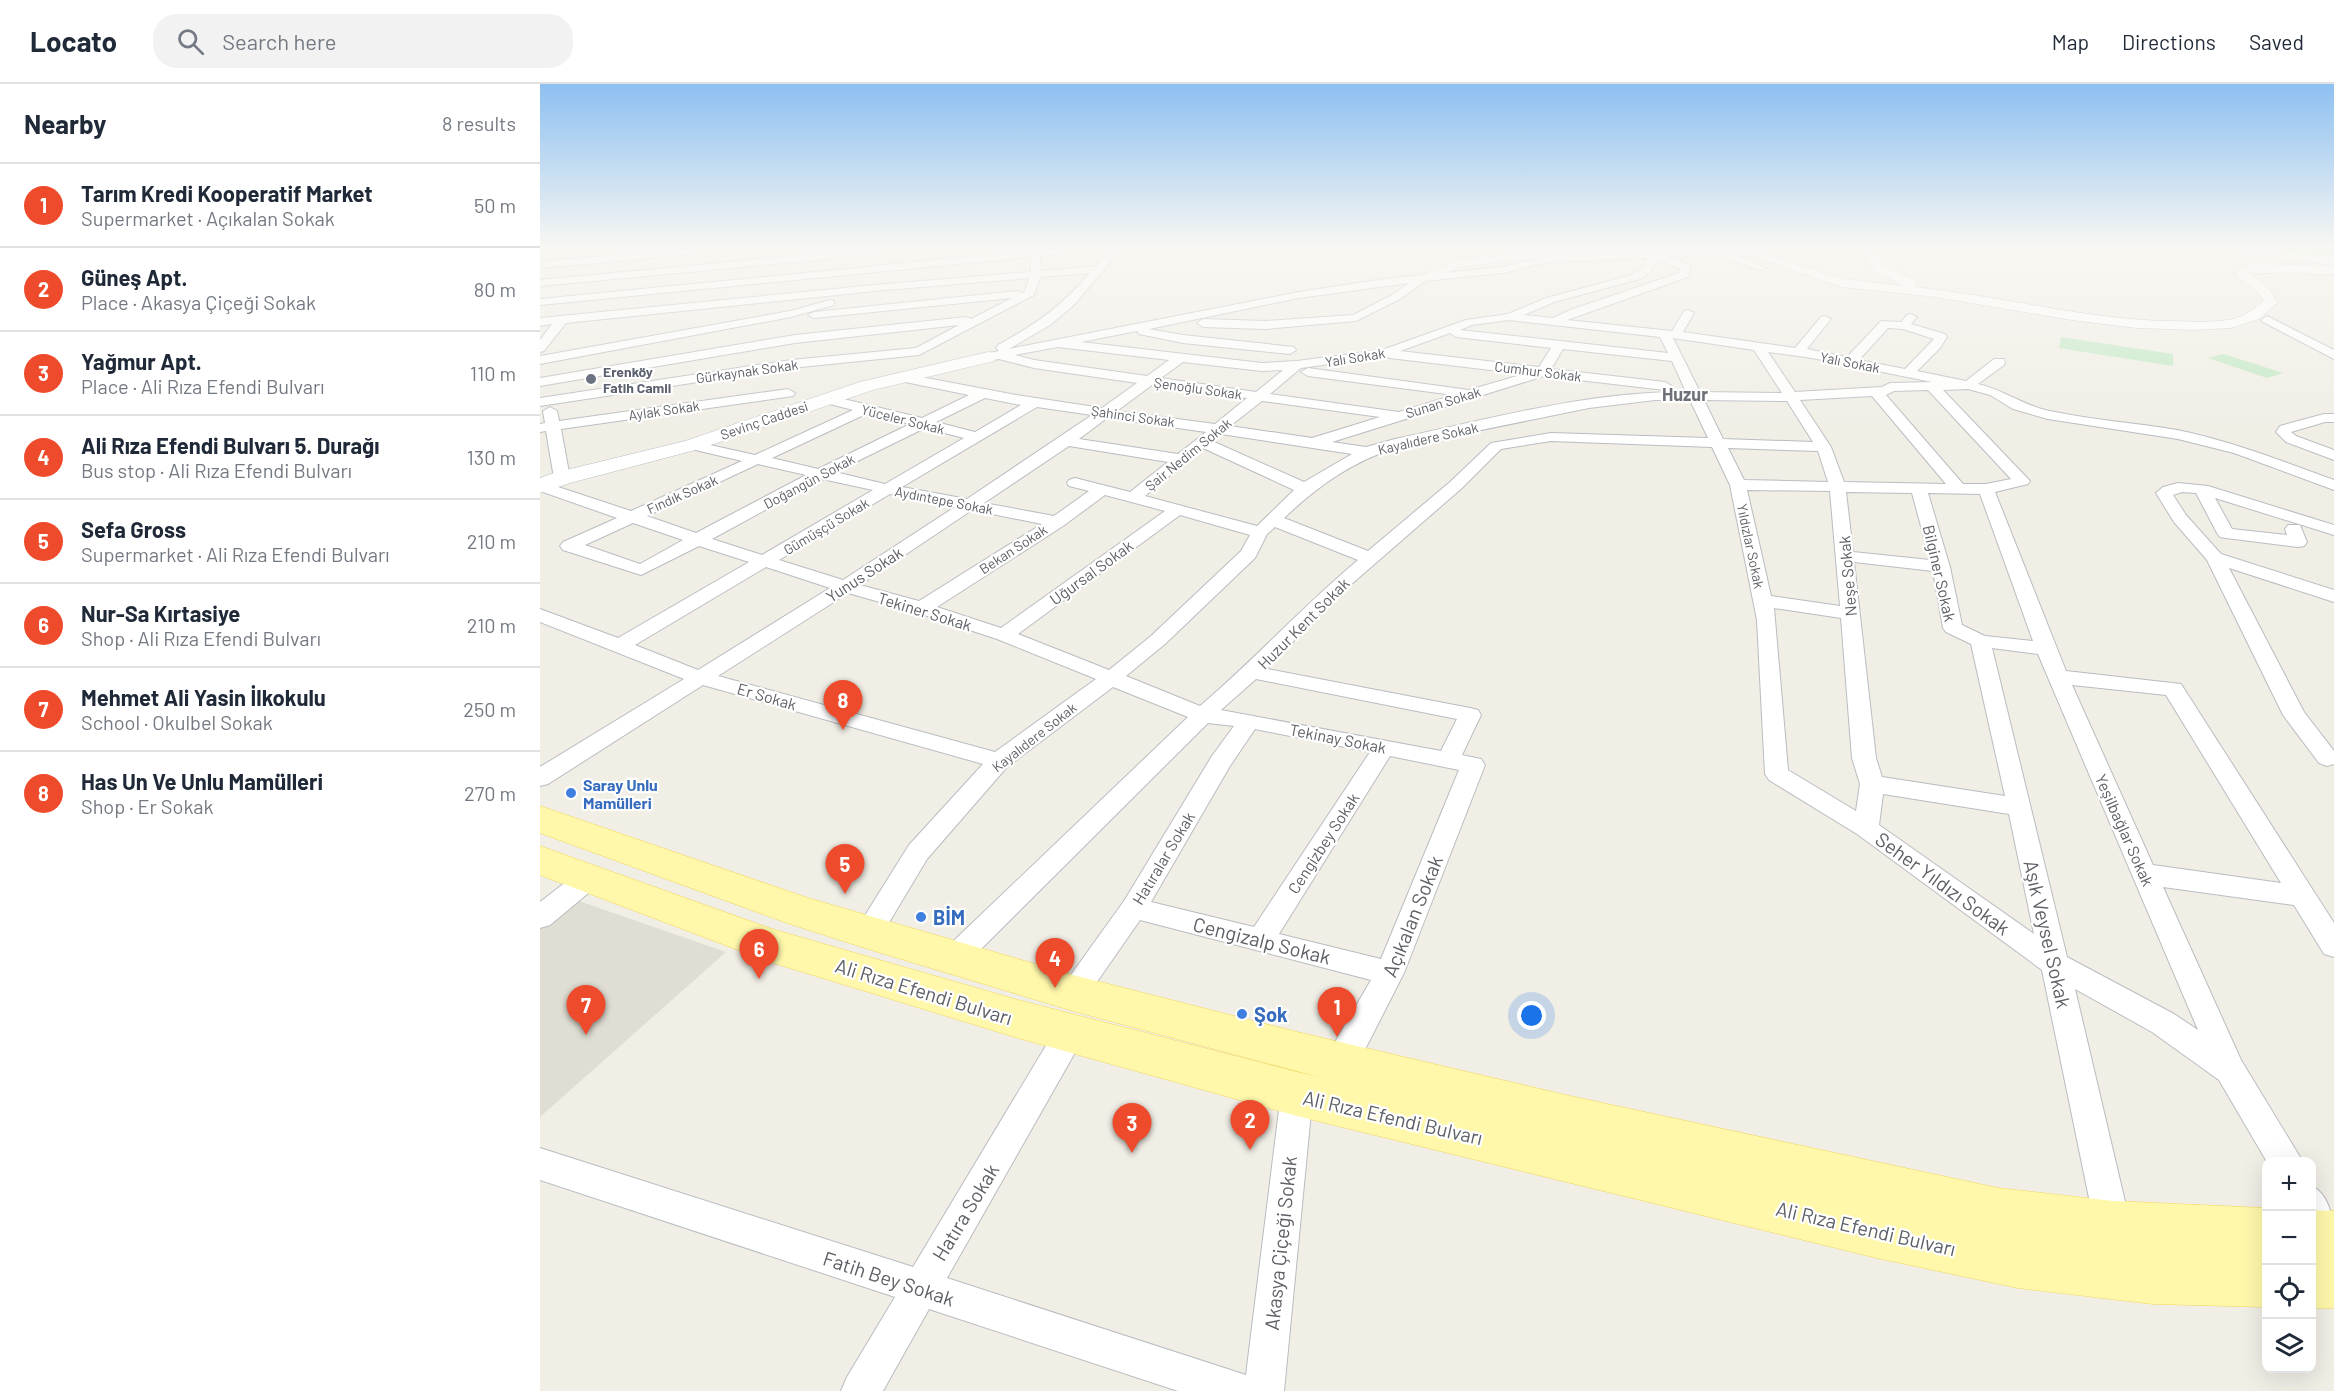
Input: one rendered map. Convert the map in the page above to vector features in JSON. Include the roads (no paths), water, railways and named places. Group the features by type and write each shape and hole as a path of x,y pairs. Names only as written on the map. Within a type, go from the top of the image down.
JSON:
{"main road":[{"name":"Sevinç Caddesi","path":"541,486 560,468 692,445 789,386 827,399 900,377 993,356"},
{"name":"Ali Rıza Efendi Bulvarı","path":"540,819 801,912 954,959 1072,1013 1297,1094 1877,1232 2018,1262 2153,1277 2262,1280"},
{"name":"Ali Rıza Efendi Bulvarı","path":"540,860 767,944 1072,1013 1207,1030 1570,1118 1998,1214 2113,1227 2262,1234"}],"street":[{"path":"622,345 648,308"},
{"path":"540,322 683,308"},
{"path":"795,315 818,308"},
{"path":"541,356 622,345 795,315 870,308"},
{"path":"545,381 795,339 976,320 1000,308"},
{"path":"993,356 1046,323 1064,308"},
{"path":"993,356 1236,308"},
{"path":"1177,320 1213,324 1307,327 1356,318 1372,308"},
{"path":"1509,317 1531,308"},
{"path":"1553,322 1587,308"},
{"path":"1992,308 2130,329 2206,331 2253,326 2267,320 2279,308"},
{"path":"2024,308 2137,324 2193,326 2231,324 2254,316 2264,308"},
{"path":"1671,334 1688,313"},
{"path":"789,386 795,339 795,315"},
{"name":"Yalı Sokak","path":"1058,343 1262,367 1294,367 1384,353 1470,322 1509,317 1671,334 1757,345 1968,384 1995,392 2018,406 2048,415 2178,435 2239,450 2334,485"},
{"path":"1798,352 1825,319"},
{"path":"560,468 546,427 545,381 541,356 562,320"},
{"name":"Gürkaynak Sokak","path":"545,401 789,386 919,351 976,320"},
{"path":"2267,320 2334,355"},
{"path":"1850,362 1885,324 1907,322 1941,337 1908,373"},
{"path":"1132,329 1183,339 1290,350"},
{"path":"1444,331 1675,358"},
{"name":"Yıldızlar Sokak","path":"1671,334 1675,358 1695,394 1738,485 1767,620 1777,774"},
{"path":"1543,372 1559,345"},
{"name":"Neşe Sokak","path":"1757,345 1788,397 1824,447 1838,488 1864,758 1872,784 1866,828"},
{"name":"Cumhur Sokak","path":"1384,353 1543,372 1695,394"},
{"name":"Şenoğlu Sokak","path":"993,356 1149,382 1399,416"},
{"name":"Yunus Sokak","path":"540,778 846,587 1066,441 1180,358"},
{"path":"1968,384 1999,362"},
{"path":"1294,367 1470,393"},
{"name":"Şair Nedim Sokak","path":"1134,497 1294,367"},
{"name":"Sunan Sokak","path":"1314,442 1543,372"},
{"name":"Şahinci Sokak","path":"900,377 980,395 1220,428 1367,452"},
{"name":"Kayalıdere Sokak","path":"868,933 918,852 999,761 1110,679 1158,640 1249,554 1267,526 1305,489 1367,452 1395,443 1589,404 1655,396 1695,394 1788,397 1876,392 1886,391 1890,387 1968,384"},
{"name":"Aylak Sokak","path":"546,427 789,386"},
{"path":"1738,485 1986,489 2022,481 1933,387"},
{"path":"1876,392 1958,488"},
{"name":"Doğangün Sokak","path":"640,570 820,474 980,395"},
{"name":"Yüceler Sokak","path":"827,399 979,437"},
{"name":"Gümüşçü Sokak","path":"617,647 1034,403"},
{"name":"Fındık Sokak","path":"640,570 569,546 864,410"},
{"path":"2334,418 2314,421 2285,429 2283,432 2291,439 2334,455"},
{"name":"Huzur Kent Sokak","path":"954,959 1203,715 1252,672 1325,597 1496,446 1551,437 1718,445 1824,447"},
{"path":"1066,441 1181,459"},
{"path":"1202,442 1305,489"},
{"name":"Aydıntepe Sokak","path":"692,445 888,489 1057,522"},
{"path":"540,462 560,468"},
{"path":"1075,483 1177,510 1267,526 1370,558"},
{"name":"Tekiner Sokak","path":"541,486 699,540 1004,635 1203,715"},
{"path":"2332,762 2294,715 2215,558 2180,518 2164,494 2173,488 2182,486 2202,489 2334,530"},
{"name":"Bilginer Sokak","path":"1919,488 1941,567 1953,628 1980,641"},
{"name":"Bekan Sokak","path":"922,608 1057,522 1102,489"},
{"name":"Yeşilbağlar Sokak","path":"1986,489 2046,649 2230,1070 2284,1157"},
{"path":"2202,489 2226,532 2298,542 2294,529"},
{"name":"Uğursal Sokak","path":"1004,635 1177,510"},
{"path":"1845,556 1941,567"},
{"path":"2215,558 2334,596"},
{"path":"1763,601 1850,613"},
{"name":"Er Sokak","path":"540,615 701,678 999,761"},
{"path":"1980,641 2046,649"},
{"name":"Aşık Veysel Sokak","path":"1980,641 2020,807 2113,1227"},
{"name":"Açıkalan Sokak","path":"1252,672 1470,715 1460,763 1389,973 1342,1063"},
{"path":"2059,677 2173,689 2334,946"},
{"name":"Tekinay Sokak","path":"1203,715 1249,721 1460,763"},
{"name":"Hatıralar Sokak","path":"1072,1013 1220,762 1249,721"},
{"name":"Cengizbey Sokak","path":"1261,939 1384,748"},
{"name":"Seher Yıldızı Sokak","path":"1777,774 1866,828 2055,964 2163,1023 2230,1070"},
{"path":"1872,784 2020,807"},
{"path":"2144,874 2303,896"},
{"path":"540,917 589,879"},
{"name":"Cengizalp Sokak","path":"1134,908 1389,973"},
{"name":"Hatıra Sokak","path":"861,1391 1072,1013"},
{"path":"1297,1094 1342,1063"},
{"name":"Akasya Çiçeği Sokak","path":"1264,1391 1297,1094"},
{"name":"Fatih Bey Sokak","path":"540,1164 1238,1391"}],"place":[{"name":"Erenköy Fatih Camii","path":"591,379"},
{"name":"Has Un Ve Unlu Mamülleri","path":"843,730"},
{"name":"Saray Unlu Mamülleri","path":"571,793"},
{"name":"Sefa Gross","path":"845,894"},
{"name":"BİM","path":"921,917"},
{"name":"Nur-Sa Kırtasiye","path":"759,979"},
{"name":"Ali Rıza Efendi Bulvarı 5. Durağı","path":"1055,988"},
{"name":"Şok","path":"1242,1014"},
{"name":"Mehmet Ali Yasin İlkokulu","path":"586,1035"},
{"name":"Tarım Kredi Kooperatif Market","path":"1337,1037"},
{"name":"Güneş Apt.","path":"1250,1150"},
{"name":"Yağmur Apt.","path":"1132,1153"}],"district":[{"name":"Huzur","path":"1685,394"}]}
